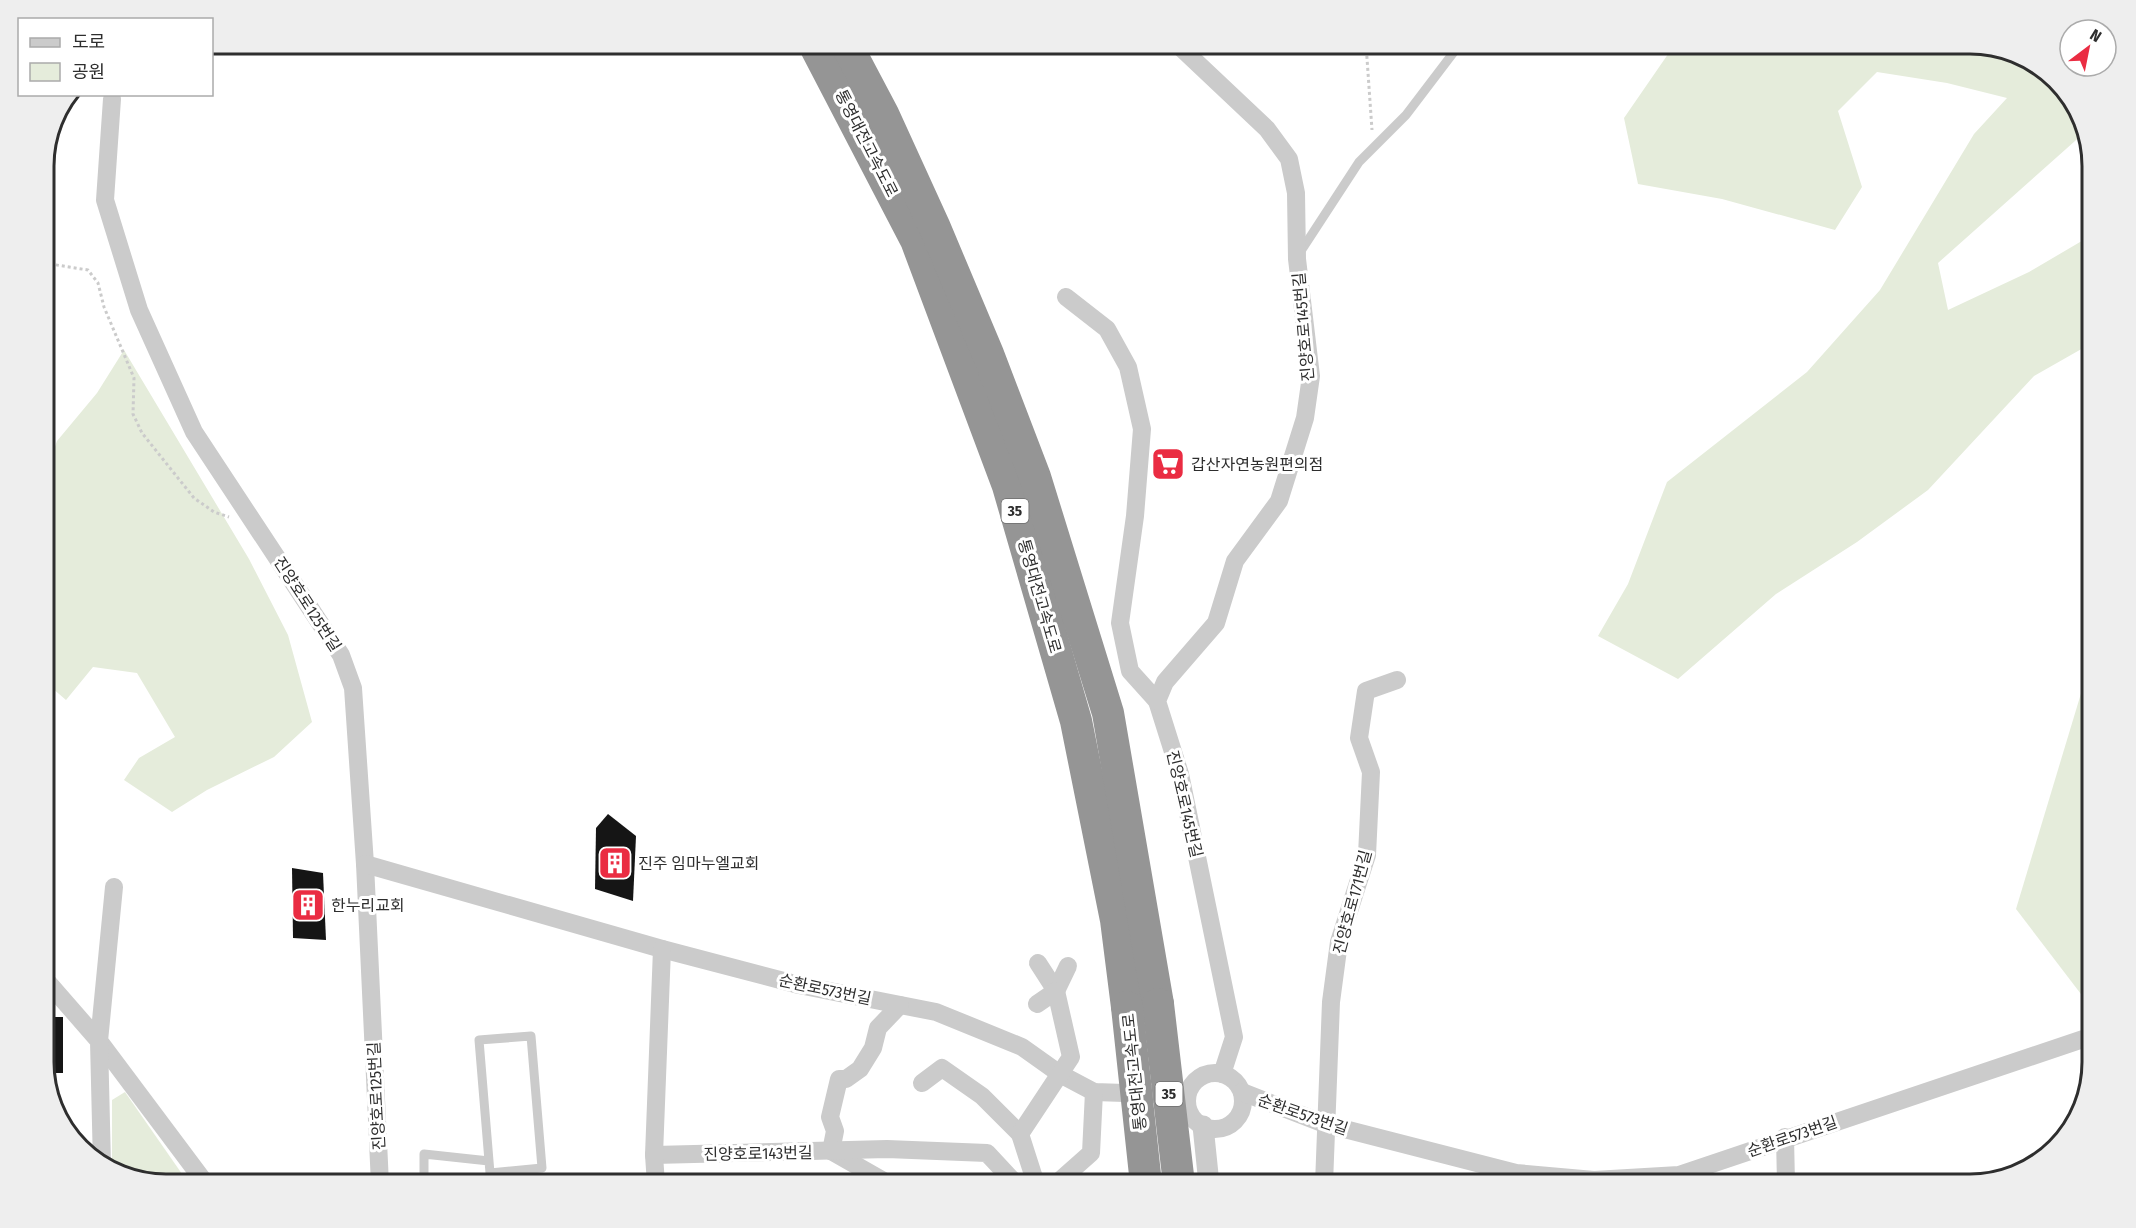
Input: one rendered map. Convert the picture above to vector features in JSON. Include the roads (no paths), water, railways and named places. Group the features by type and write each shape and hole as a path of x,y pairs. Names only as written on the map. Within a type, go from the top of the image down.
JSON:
{"highway":[{"name":"통영대전고속도로","path":"819,54 916,240 1008,486 1076,721 1116,920 1145,1174"},
{"name":"통영대전고속도로","path":"851,54 883,114 935,228 988,354 1035,477 1108,713 1158,1004 1178,1174"}],"street":[{"name":"진양호로145번길","path":"1188,54 1267,129 1289,159 1296,193 1296,259 1311,376 1305,418 1279,501 1235,561 1216,623 1165,682 1157,701 1180,774 1234,1037 1222,1074"},
{"name":"진양호로125번길","path":"112,99 105,200 139,310 194,432 341,655 353,688 365,864 379,1174"},
{"path":"1066,297 1107,329 1128,368 1142,429 1135,516 1120,623 1130,671 1157,701"},
{"name":"진양호로171번길","path":"1324,1174 1331,1002 1339,942 1367,855 1371,772 1359,738 1366,691 1397,680"},
{"name":"순환로573번길","path":"365,864 662,949 799,985 936,1012 1022,1047 1060,1074 1094,1092 1187,1095"},
{"path":"102,1153 99,1041 114,887"},
{"path":"655,1174 654,1155 662,949"},
{"path":"1020,1134 1071,1057 1056,991 1038,963"},
{"path":"1037,1005 1056,991 1068,966"},
{"path":"54,993 99,1041 198,1174"},
{"name":"진양호로143번길","path":"654,1155 831,1151 835,1131 830,1117 839,1079 846,1079 860,1069 873,1048 879,1028 900,1005"},
{"name":"순환로573번길","path":"1682,1174 1785,1137 2082,1039"},
{"path":"921,1083 942,1068 982,1096 1020,1134 1033,1174"},
{"path":"1222,1074 1237,1084 1242,1092 1241,1110 1230,1125 1212,1129 1203,1126 1190,1113 1187,1095 1191,1087 1204,1075 1222,1074"},
{"path":"1068,1174 1091,1153 1094,1092"},
{"name":"순환로573번길","path":"1242,1092 1325,1124 1527,1174"},
{"path":"1203,1126 1208,1174"},
{"path":"1785,1137 1786,1174"},
{"path":"831,1151 887,1149 987,1153 1006,1174"},
{"path":"831,1151 870,1174"}],"lane":[{"path":"1296,259 1359,162 1406,115 1452,54"},
{"path":"531,1036 542,1168 490,1173 489,1161 479,1040 531,1036"},
{"path":"424,1174 424,1154 489,1161"}],"place":[{"name":"갑산자연농원편의점","path":"1168,464"},
{"name":"진주 임마누엘교회","path":"615,863"},
{"name":"한누리교회","path":"308,905"}]}
